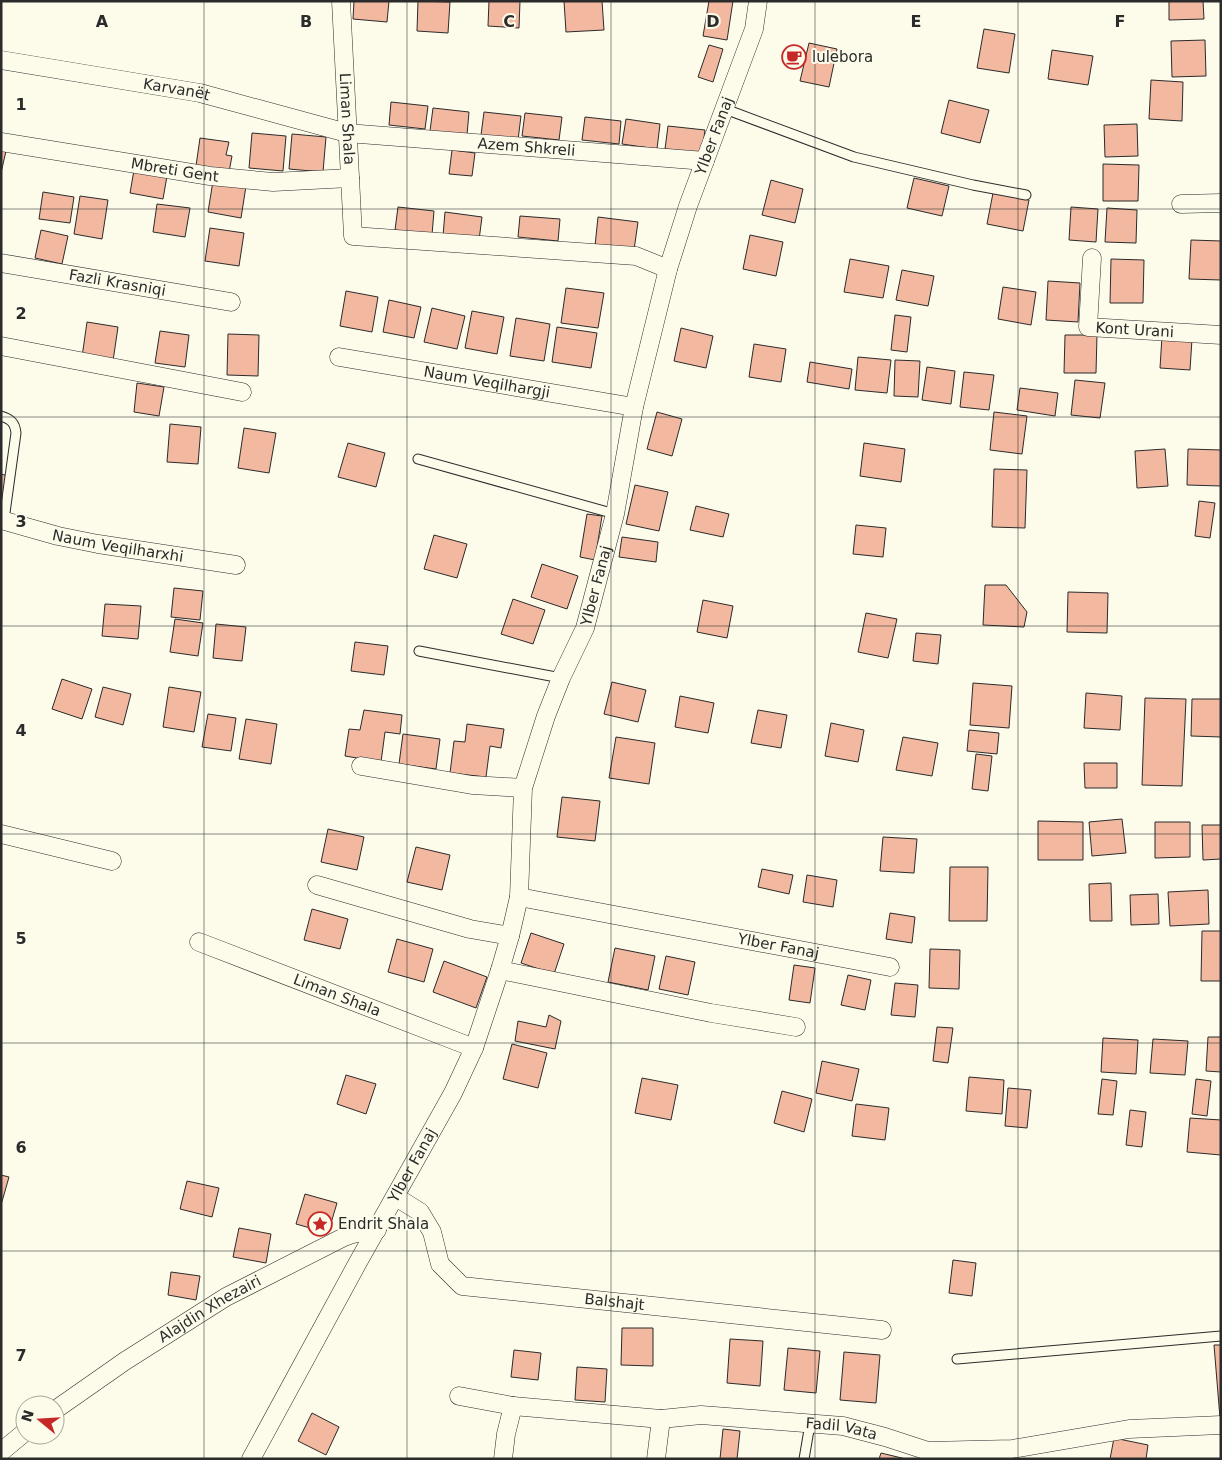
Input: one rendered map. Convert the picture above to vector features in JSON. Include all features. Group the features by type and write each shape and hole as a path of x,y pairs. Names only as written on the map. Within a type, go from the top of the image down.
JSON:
{"street":[{"name":"Liman Shala","path":"341,1 353,236 636,256 668,269"},
{"name":"Ylber Fanaj","path":"251,1459 453,1092 474,1048 500,970 519,897 523,788 546,716 561,678 585,628 615,514 634,408 668,269 688,206 754,29 758,1"},
{"name":"Karvanët","path":"1,60 200,93 347,133"},
{"name":"Azem Shkreli","path":"347,133 705,161"},
{"name":"Mbreti Gent","path":"1,142 210,176 264,181 350,178"},
{"path":"1181,204 1221,203"},
{"name":"Kont Urani","path":"1092,258 1088,327 1221,335"},
{"name":"Fazli Krasniqi","path":"1,263 231,302"},
{"path":"1,346 242,392"},
{"name":"Naum Veqilhargji","path":"339,357 634,408"},
{"name":"Naum Veqilharxhi","path":"2,520 58,536 98,544 236,564"},
{"path":"361,766 472,785 523,788"},
{"path":"1,834 112,861"},
{"path":"317,885 470,929 510,936"},
{"name":"Ylber Fanaj","path":"519,897 890,967"},
{"name":"Liman Shala","path":"199,942 474,1048"},
{"path":"500,970 711,1013 796,1028"},
{"name":"Balshajt","path":"396,1197 420,1212 432,1232 440,1264 462,1286 882,1330"},
{"name":"Alajdin Xhezairi","path":"65,1403 125,1360 226,1297 344,1237 377,1230"},
{"name":"Fadil Vata","path":"459,1396 513,1406 661,1418 701,1415 843,1426 928,1451 1012,1450 1129,1429 1221,1425"},
{"path":"503,1459 506,1434 513,1406"},
{"path":"656,1459 661,1418"},
{"path":"1,1452 15,1440"}],"lane":[{"path":"724,109 854,156 973,185 1026,195"},
{"path":"1,416 13,422 16,433 2,520"},
{"path":"418,459 615,514"},
{"path":"419,650 561,678"},
{"path":"957,1359 1221,1336"},
{"path":"804,1459 810,1424"}],"building":[{"path":"354,1 389,1 387,22 353,19"},
{"path":"418,1 450,2 448,33 417,31"},
{"path":"489,1 520,1 519,28 488,26"},
{"path":"564,1 602,1 604,30 566,32"},
{"path":"709,1 733,1 727,40 703,36"},
{"path":"1169,1 1203,1 1204,19 1169,20"},
{"path":"984,29 1015,34 1009,73 977,68"},
{"path":"1205,40 1206,76 1172,77 1171,41"},
{"path":"809,43 837,49 829,87 800,81"},
{"path":"709,45 723,49 713,82 698,77"},
{"path":"1052,50 1093,56 1088,85 1048,79"},
{"path":"1151,80 1183,82 1182,121 1149,119"},
{"path":"949,100 989,110 980,143 941,133"},
{"path":"391,102 428,106 425,129 389,125"},
{"path":"433,108 469,112 467,135 430,131"},
{"path":"484,112 521,116 518,140 481,135"},
{"path":"525,113 562,117 559,140 522,136"},
{"path":"585,117 621,121 619,144 582,140"},
{"path":"626,119 660,124 657,149 622,144"},
{"path":"1137,124 1138,156 1105,157 1104,125"},
{"path":"668,126 705,130 702,153 665,149"},
{"path":"252,133 286,136 283,171 249,168"},
{"path":"292,134 326,137 323,172 289,169"},
{"path":"200,138 229,142 226,155 232,156 229,172 196,166"},
{"path":"1,150 6,151 1,173"},
{"path":"452,150 475,153 472,176 449,174"},
{"path":"1103,164 1139,165 1138,201 1103,201"},
{"path":"134,170 167,176 163,199 130,193"},
{"path":"914,178 949,186 942,216 907,208"},
{"path":"771,180 803,189 795,223 762,215"},
{"path":"213,181 246,186 241,218 208,212"},
{"path":"43,192 74,197 70,223 39,219"},
{"path":"993,193 1029,200 1023,231 987,224"},
{"path":"80,196 108,200 102,239 74,234"},
{"path":"157,204 190,208 185,237 153,232"},
{"path":"398,207 434,211 432,235 395,230"},
{"path":"1071,207 1098,209 1096,242 1069,240"},
{"path":"1107,208 1137,210 1136,243 1105,242"},
{"path":"445,212 482,217 479,240 443,236"},
{"path":"520,216 560,219 558,241 518,237"},
{"path":"598,217 638,222 634,250 595,246"},
{"path":"210,228 244,233 239,266 205,261"},
{"path":"41,230 68,236 62,264 35,258"},
{"path":"750,235 783,242 776,276 743,269"},
{"path":"1191,240 1221,241 1221,280 1189,279"},
{"path":"850,259 889,266 883,298 844,292"},
{"path":"1111,259 1144,260 1143,303 1110,303"},
{"path":"902,270 934,276 928,306 896,300"},
{"path":"1048,281 1080,283 1078,322 1046,320"},
{"path":"1003,287 1036,292 1031,325 998,319"},
{"path":"566,288 604,293 598,328 561,323"},
{"path":"346,291 378,297 372,332 340,326"},
{"path":"389,300 421,307 414,338 383,332"},
{"path":"432,308 465,316 457,349 424,342"},
{"path":"472,311 504,317 497,354 465,348"},
{"path":"895,315 911,317 907,352 891,350"},
{"path":"516,318 550,324 544,361 510,356"},
{"path":"87,322 118,327 113,361 82,357"},
{"path":"557,327 597,333 591,368 552,362"},
{"path":"681,328 713,336 706,368 674,361"},
{"path":"160,331 189,335 185,367 155,363"},
{"path":"228,334 259,335 258,376 227,375"},
{"path":"1065,335 1097,335 1096,373 1064,373"},
{"path":"1162,336 1192,339 1190,370 1160,368"},
{"path":"754,344 786,349 781,382 749,377"},
{"path":"858,357 891,360 887,393 855,390"},
{"path":"895,360 920,361 918,397 894,396"},
{"path":"810,362 852,369 849,389 807,382"},
{"path":"927,367 955,371 951,404 922,400"},
{"path":"964,372 994,375 989,410 960,407"},
{"path":"1075,380 1105,383 1100,418 1071,415"},
{"path":"137,383 164,387 159,416 134,412"},
{"path":"1020,388 1058,393 1055,416 1017,410"},
{"path":"657,412 682,419 672,456 647,449"},
{"path":"994,412 1027,416 1022,454 990,450"},
{"path":"170,424 201,427 198,464 167,462"},
{"path":"244,428 276,433 269,473 238,468"},
{"path":"348,443 385,453 376,487 338,477"},
{"path":"864,443 905,449 901,482 860,476"},
{"path":"1165,449 1168,486 1137,488 1135,451"},
{"path":"1188,449 1221,450 1221,486 1187,485"},
{"path":"994,469 1027,470 1025,528 992,527"},
{"path":"1,474 8,476 3,501 1,501"},
{"path":"635,485 668,492 659,531 626,524"},
{"path":"1199,501 1215,503 1210,538 1195,536"},
{"path":"696,506 729,514 723,537 690,530"},
{"path":"587,514 602,516 595,560 580,557"},
{"path":"856,525 886,528 883,557 853,554"},
{"path":"434,535 467,544 457,578 424,569"},
{"path":"622,537 658,542 656,562 619,557"},
{"path":"542,564 578,576 567,609 531,597"},
{"path":"985,585 1006,585 1027,612 1024,627 983,625"},
{"path":"174,588 203,591 200,620 171,617"},
{"path":"1068,592 1108,593 1107,633 1067,632"},
{"path":"513,599 545,610 533,644 501,634"},
{"path":"703,600 733,606 727,638 697,632"},
{"path":"105,604 141,606 138,639 102,636"},
{"path":"866,613 897,619 888,658 858,652"},
{"path":"175,619 203,623 198,656 170,652"},
{"path":"216,624 246,627 242,661 213,658"},
{"path":"916,633 941,635 938,664 913,661"},
{"path":"355,642 388,646 384,675 351,671"},
{"path":"62,679 92,689 82,719 52,709"},
{"path":"612,682 646,690 638,722 604,714"},
{"path":"973,683 1012,686 1009,728 970,725"},
{"path":"103,687 131,694 123,725 95,717"},
{"path":"169,687 201,692 194,732 163,727"},
{"path":"1086,693 1122,696 1120,730 1084,728"},
{"path":"680,696 714,703 708,733 675,727"},
{"path":"1145,698 1186,699 1182,786 1142,785"},
{"path":"1192,699 1221,699 1221,737 1191,736"},
{"path":"364,710 402,715 400,734 385,732 381,762 345,756 349,729 360,730"},
{"path":"758,710 787,715 781,748 751,743"},
{"path":"208,714 236,718 231,751 202,747"},
{"path":"246,719 277,724 271,764 239,759"},
{"path":"831,723 864,730 858,762 825,756"},
{"path":"467,724 504,729 501,748 490,746 486,777 450,773 454,741 465,742"},
{"path":"969,730 999,733 997,754 967,751"},
{"path":"403,734 440,739 436,769 399,764"},
{"path":"616,737 655,743 649,784 609,778"},
{"path":"903,737 938,743 932,776 896,770"},
{"path":"976,754 992,756 988,791 972,789"},
{"path":"1084,763 1117,763 1117,788 1085,788"},
{"path":"562,797 600,801 595,841 557,837"},
{"path":"1122,819 1126,853 1092,856 1089,822"},
{"path":"1038,821 1083,822 1083,860 1038,860"},
{"path":"1155,822 1190,822 1190,857 1155,858"},
{"path":"1202,825 1221,825 1221,859 1203,860"},
{"path":"328,829 364,837 357,870 321,862"},
{"path":"883,837 917,839 914,873 880,871"},
{"path":"416,847 450,855 442,890 407,882"},
{"path":"950,867 988,867 987,921 949,921"},
{"path":"762,869 793,875 789,894 758,887"},
{"path":"807,875 837,880 833,907 803,902"},
{"path":"1111,883 1112,921 1090,921 1089,884"},
{"path":"1208,890 1209,924 1170,926 1168,892"},
{"path":"1158,894 1159,924 1131,925 1130,895"},
{"path":"312,909 348,919 340,949 304,940"},
{"path":"890,913 915,917 912,943 886,939"},
{"path":"1202,931 1221,931 1221,981 1201,981"},
{"path":"531,933 564,944 554,974 521,963"},
{"path":"397,939 433,949 424,982 388,972"},
{"path":"615,948 655,956 648,990 608,982"},
{"path":"930,949 960,950 959,989 929,988"},
{"path":"666,956 695,962 688,995 659,989"},
{"path":"444,961 487,977 476,1008 433,992"},
{"path":"794,965 815,968 810,1003 789,1000"},
{"path":"848,975 871,980 865,1010 841,1005"},
{"path":"895,983 918,985 915,1017 891,1015"},
{"path":"549,1015 561,1021 555,1049 515,1041 518,1021 546,1027"},
{"path":"937,1027 953,1028 948,1063 933,1061"},
{"path":"1208,1037 1221,1037 1221,1072 1206,1071"},
{"path":"1103,1038 1138,1040 1136,1074 1101,1072"},
{"path":"1153,1039 1188,1041 1185,1075 1150,1073"},
{"path":"512,1044 547,1053 538,1088 503,1079"},
{"path":"822,1061 859,1069 852,1101 816,1093"},
{"path":"346,1075 376,1084 366,1114 337,1104"},
{"path":"969,1077 1004,1080 1002,1114 966,1111"},
{"path":"642,1078 678,1085 671,1120 635,1113"},
{"path":"1102,1079 1117,1081 1113,1115 1098,1114"},
{"path":"1196,1079 1211,1081 1207,1116 1192,1114"},
{"path":"1008,1088 1031,1090 1027,1128 1005,1126"},
{"path":"782,1091 812,1099 804,1132 774,1123"},
{"path":"856,1104 889,1108 885,1140 852,1136"},
{"path":"1130,1110 1146,1112 1142,1147 1126,1145"},
{"path":"1190,1118 1221,1120 1221,1155 1187,1152"},
{"path":"1,1175 9,1177 1,1205"},
{"path":"187,1181 219,1188 212,1217 180,1209"},
{"path":"305,1194 337,1203 328,1233 296,1224"},
{"path":"239,1228 271,1234 266,1263 233,1257"},
{"path":"953,1260 976,1263 972,1296 949,1293"},
{"path":"171,1272 200,1276 196,1300 168,1295"},
{"path":"622,1328 653,1328 653,1366 621,1365"},
{"path":"730,1339 763,1341 760,1386 727,1383"},
{"path":"1214,1345 1221,1345 1221,1418 1220,1418"},
{"path":"788,1348 820,1351 816,1393 784,1390"},
{"path":"514,1350 541,1353 538,1380 511,1377"},
{"path":"844,1352 880,1355 876,1403 840,1400"},
{"path":"577,1367 607,1369 605,1402 575,1400"},
{"path":"312,1413 339,1427 326,1455 298,1441"},
{"path":"723,1429 740,1431 737,1459 720,1459"},
{"path":"1114,1438 1148,1445 1146,1459 1110,1459"},
{"path":"881,1453 906,1459 879,1459"}],"place":[{"name":"lulebora","path":"794,57"},
{"name":"Endrit Shala","path":"320,1224"}]}
